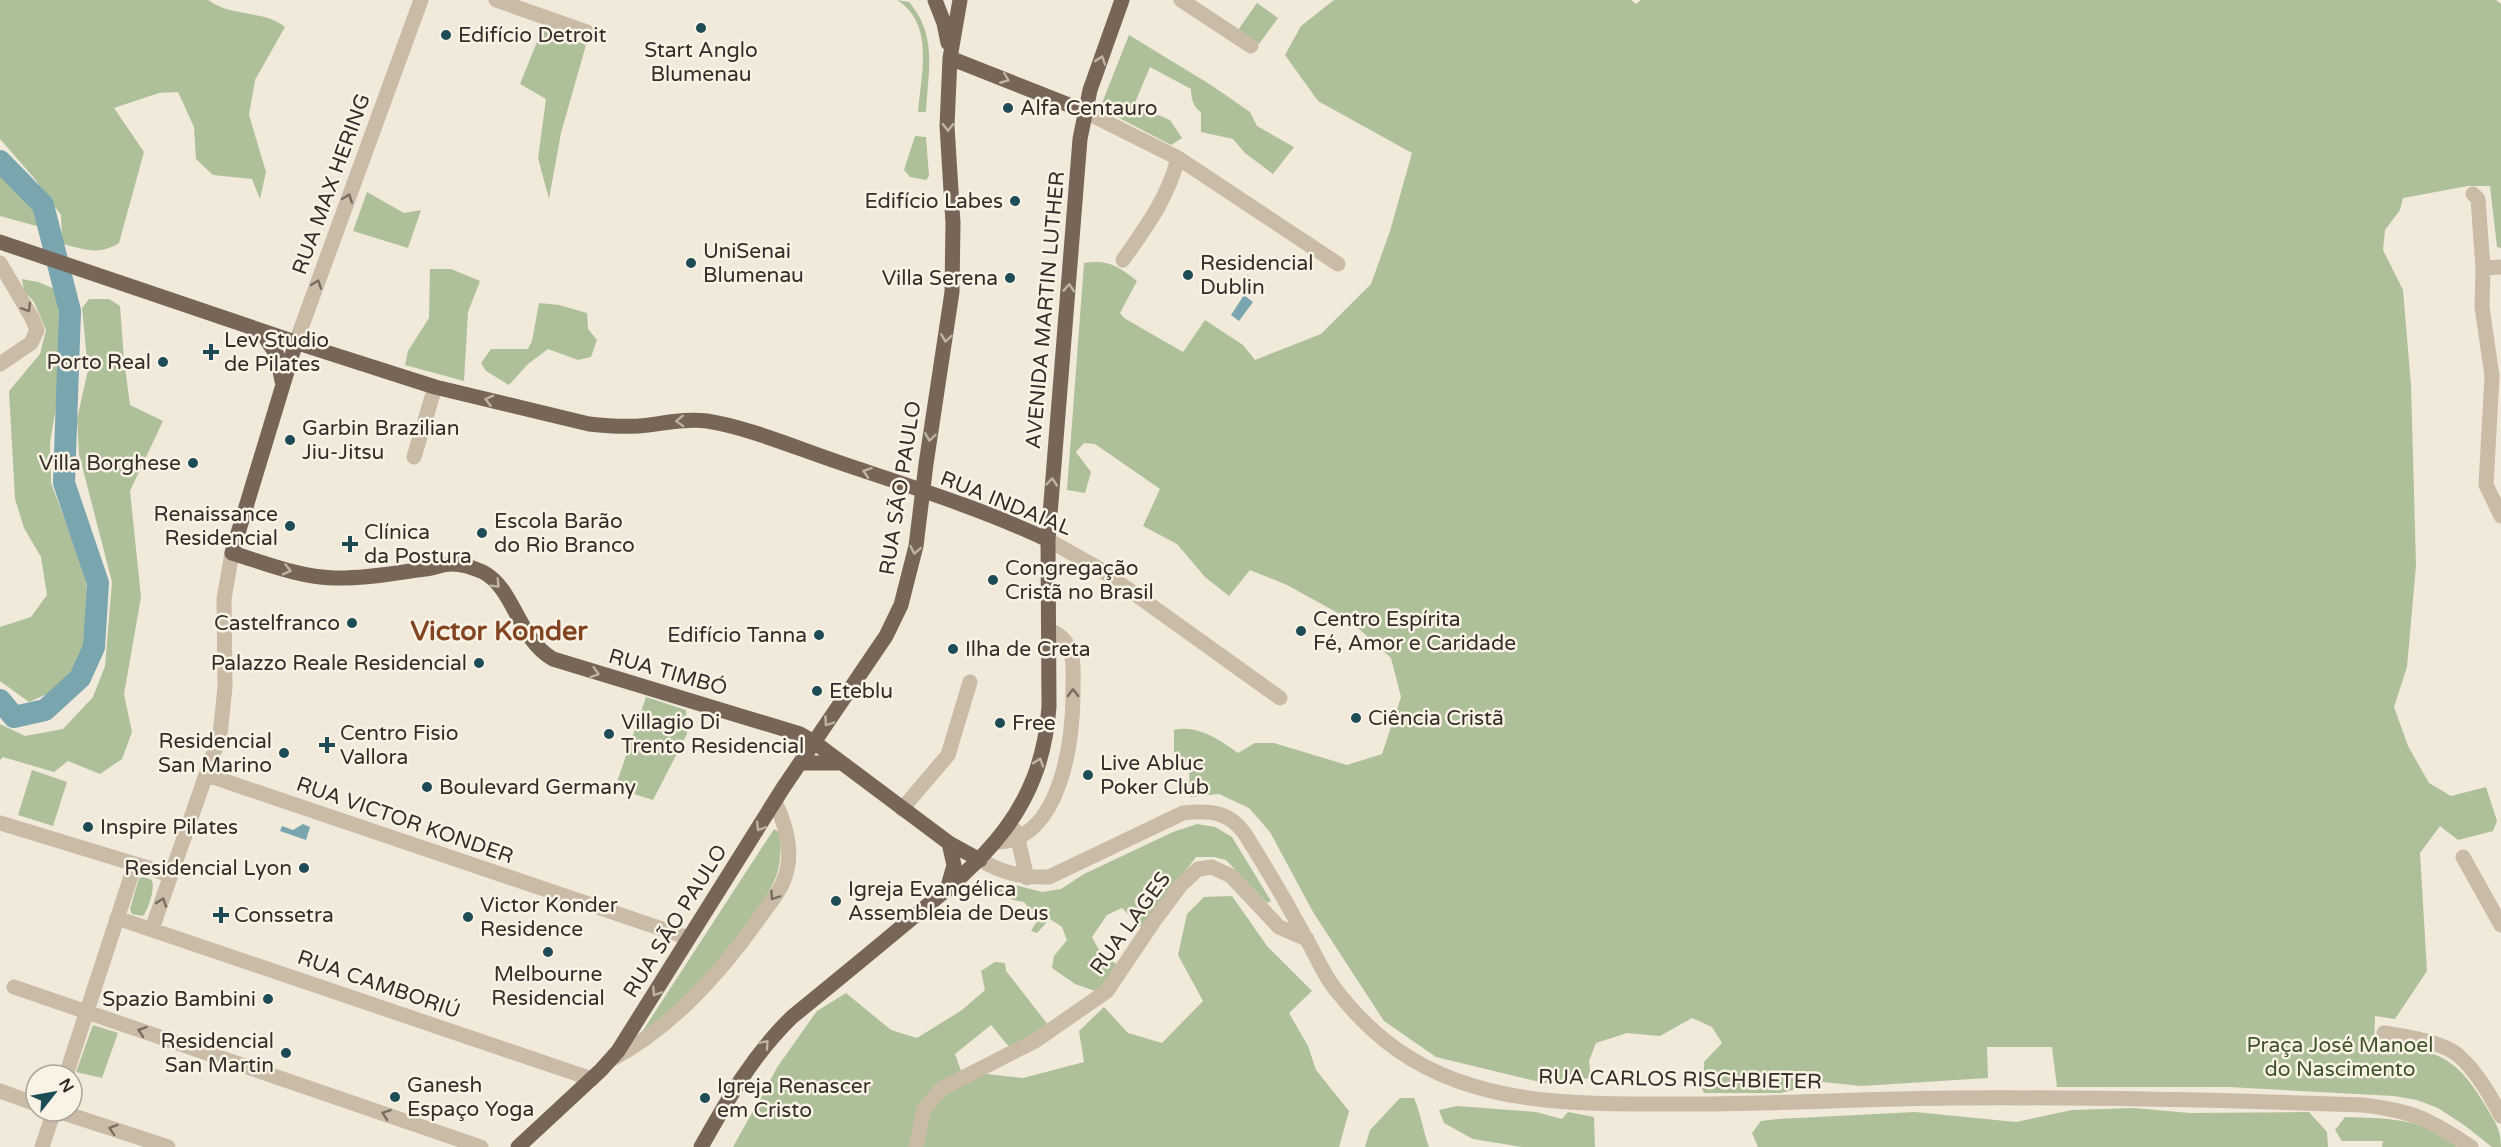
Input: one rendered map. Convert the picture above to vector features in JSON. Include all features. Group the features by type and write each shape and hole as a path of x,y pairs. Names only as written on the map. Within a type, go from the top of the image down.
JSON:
{"main road":[{"path":"935,0 944,23 950,58 1084,111"},
{"name":"RUA SÃO PAULO","path":"518,1147 609,1061 800,763 886,636 902,605 916,546 952,292 953,224 947,126 950,58 960,0"},
{"name":"AVENIDA MARTIN LUTHER","path":"700,1147 755,1057 769,1040 792,1017 947,890 980,860 1015,815 1034,776 1047,730 1050,630 1048,540 1080,146 1084,111 1122,0"},
{"name":"RUA INDAIAL","path":"1,246 435,387 589,424 612,427 639,426 679,420 707,421 822,456 997,518 1048,540"},
{"path":"260,330 277,356 283,384"},
{"name":"RUA MAX HERING","path":"231,553 296,342"},
{"name":"RUA TIMBÓ","path":"231,553 306,575 333,578 378,575 451,564 467,566 484,573 502,588 535,646 554,659 775,725 814,742"},
{"name":"RUA CARLOS RISCHBIETER","path":"814,742 949,843 980,860"},
{"path":"800,763 841,764"},
{"path":"947,890 954,865 949,843"}],"street":[{"name":"RUA MAX HERING","path":"296,342 421,0"},
{"path":"496,0 587,32"},
{"path":"1181,0 1251,46"},
{"path":"1084,111 1178,158 1338,264"},
{"path":"1122,260 1163,202 1173,180 1178,158"},
{"path":"2472,194 2478,199 2483,268 2482,307 2492,376 2495,434 2486,485 2501,516"},
{"path":"0,262 37,330 34,340 0,364"},
{"path":"2483,268 2501,267"},
{"path":"414,457 435,387"},
{"name":"RUA INDAIAL","path":"1048,540 1108,576 1280,698"},
{"name":"RUA MAX HERING","path":"207,775 220,735 224,712 224,600 231,553"},
{"path":"996,842 1018,840 1044,814 1061,779 1069,750 1073,703 1071,653 1062,638 1050,630"},
{"path":"903,809 948,755 970,682"},
{"path":"152,929 207,775"},
{"name":"RUA VICTOR KONDER","path":"207,775 689,938"},
{"path":"609,1061 643,1040 701,992 738,948 778,891 785,877 789,846 786,828 775,802"},
{"name":"RUA CARLOS RISCHBIETER","path":"980,860 999,871 1027,878 1048,877 1183,813 1206,811 1223,814 1238,823 1245,834 1334,989 1395,1048 1430,1069 1474,1087 1512,1095 1539,1100 1639,1104 2000,1098 2175,1099 2363,1105 2393,1108 2420,1116 2471,1147"},
{"path":"1015,815 1027,878"},
{"path":"0,823 171,875"},
{"path":"2463,857 2501,925"},
{"path":"70,1063 135,864"},
{"name":"RUA LAGES","path":"916,1147 924,1109 941,1089 1035,1041 1107,991 1181,885 1198,869 1212,867 1231,876 1279,927 1307,939"},
{"name":"RUA CAMBORIÚ","path":"117,918 591,1079"},
{"path":"14,987 481,1147"},
{"path":"2384,1033 2404,1036 2457,1054 2477,1076 2501,1116"},
{"path":"0,1091 24,1100"},
{"path":"84,1120 168,1147"},
{"path":"42,1147 51,1123"}],"green space":[{"path":"0,0 208,0 227,9 268,18 285,27 255,80 249,115 266,172 260,199 252,179 213,175 196,159 194,127 178,92 159,93 114,108 144,152 119,243 98,250 62,244 61,215 34,178 0,139"},
{"path":"897,0 909,2 918,15 928,41 926,112 918,112 923,66 921,36 917,22 909,10"},
{"name":"Praça José Manoel do Nascimento","path":"1334,0 1631,0 1636,4 1641,0 2496,0 2501,4 2501,248 2497,247 2490,186 2468,186 2403,198 2400,210 2385,230 2383,250 2403,290 2411,385 2416,565 2407,667 2394,707 2408,746 2429,783 2451,796 2486,787 2497,821 2493,831 2458,840 2440,826 2420,853 2427,971 2395,1019 2375,1016 2374,1045 2399,1045 2418,1049 2452,1064 2469,1081 2494,1120 2501,1147 2492,1147 2438,1108 2417,1100 2394,1096 2228,1087 2057,1087 2052,1047 1987,1047 1988,1078 1861,1086 1823,1082 1781,1093 1704,1093 1700,1084 1704,1073 1704,1062 1722,1043 1712,1027 1692,1018 1660,1036 1627,1033 1596,1043 1589,1061 1591,1078 1544,1083 1436,1057 1384,1021 1313,912 1270,832 1249,808 1219,794 1190,797 1189,765 1174,752 1174,730 1200,731 1216,738 1238,753 1255,743 1274,743 1347,765 1382,754 1401,697 1391,658 1347,618 1287,585 1250,570 1229,596 1205,577 1177,544 1143,526 1160,489 1095,444 1084,443 1076,452 1091,472 1085,493 1067,490 1084,263 1099,262 1112,265 1137,281 1120,313 1124,318 1183,352 1205,320 1243,345 1255,360 1321,334 1371,284 1390,231 1412,153 1318,101 1285,55 1301,26"},
{"path":"1257,3 1278,18 1259,44 1238,30"},
{"path":"543,27 586,45 561,133 549,199 538,158 546,99 520,84"},
{"path":"1129,35 1211,85 1250,112 1257,126 1294,147 1273,174 1245,153 1233,139 1201,132 1201,112 1193,102 1191,89 1150,67 1134,105 1170,120 1182,138 1171,145 1100,108"},
{"path":"915,136 926,137 929,176 926,180 910,177 904,170"},
{"path":"0,175 41,216 40,227 0,216"},
{"path":"367,192 404,213 421,210 408,248 353,231"},
{"path":"430,269 451,269 480,281 468,312 464,381 405,365 408,351 429,318"},
{"path":"22,279 55,289 62,334 57,401 50,443 51,483 85,573 90,618 80,661 54,691 29,702 0,681 0,627 31,617 47,595 41,557 24,528 15,499 9,391 40,354 46,330 34,302 24,291"},
{"path":"89,299 109,299 120,306 130,405 163,421 130,491 141,597 124,694 132,732 122,759 100,774 68,761 54,772 3,757 0,760 0,724 25,736 63,729 93,697 105,666 112,582 79,454 77,419 88,370 82,308"},
{"path":"539,303 559,305 587,313 588,329 597,340 591,357 578,360 548,349 528,364 509,385 486,371 481,363 491,349 528,349 532,341"},
{"path":"646,697 686,710 687,734 653,800 615,788"},
{"path":"32,770 67,782 53,826 18,815"},
{"path":"1197,824 1215,827 1232,837 1271,901 1267,903 1226,860 1196,857 1142,928 1122,908 1107,915 1092,937 1099,950 1116,964 1110,977 1098,992 1075,984 1052,968 1054,956 1067,940 1062,927 1050,919 1037,933 1031,931 1038,919 1024,902 1013,900 996,892 1007,883 1042,892 1061,889 1084,874 1173,832"},
{"path":"774,829 780,833 777,874 754,916 730,950 698,988 640,1035"},
{"path":"139,878 152,880 153,888 143,916 132,914 130,909"},
{"path":"1232,896 1267,946 1312,991 1289,1013 1308,1046 1316,1070 1349,1111 1339,1147 733,1147 778,1066 817,1011 846,993 891,1030 917,1038 962,1010 985,990 981,971 995,962 1005,963 1006,971 1049,1026 1010,1048 991,1025 955,1054 961,1071 1023,1078 1084,1062 1079,1031 1104,1007 1128,1033 1162,1043 1203,1001 1178,955 1187,914 1204,897"},
{"path":"93,1025 118,1033 102,1078 84,1074 84,1063 79,1063"},
{"path":"1400,1098 1414,1098 1429,1147 1365,1147 1370,1130"},
{"path":"1457,1106 1536,1112 1562,1119 1568,1112 1594,1117 1595,1147 1522,1147 1473,1139 1444,1123 1439,1110"},
{"path":"2134,1108 2190,1113 2309,1112 2327,1132 2328,1147 1758,1147 1752,1133 1761,1121 1778,1119 1915,1112 2016,1122 2072,1110"},
{"path":"2345,1117 2390,1119 2419,1125 2446,1137 2457,1147 2382,1147 2383,1141 2342,1141 2335,1130"}],"water":[{"path":"1244,295 1253,302 1239,321 1231,315"},
{"path":"303,824 310,827 306,840 280,831 282,826 293,830"}],"waterway":[{"path":"0,161 43,205 70,311 64,483 98,583 94,647 80,678 45,710 14,717 0,700"}],"place":[{"name":"Start Anglo Blumenau","path":"701,28"},
{"name":"Edifício Detroit","path":"446,35"},
{"name":"Alfa Centauro","path":"1008,108"},
{"name":"Edifício Labes","path":"1015,201"},
{"name":"UniSenai Blumenau","path":"691,263"},
{"name":"Residencial Dublin","path":"1188,275"},
{"name":"Villa Serena","path":"1010,278"},
{"name":"Lev Studio de Pilates","path":"211,352"},
{"name":"Porto Real","path":"163,362"},
{"name":"Garbin Brazilian Jiu-Jitsu","path":"290,440"},
{"name":"Villa Borghese","path":"193,463"},
{"name":"Renaissance Residencial","path":"290,526"},
{"name":"Escola Barão do Rio Branco","path":"482,533"},
{"name":"Clínica da Postura","path":"350,544"},
{"name":"Congregação Cristã no Brasil","path":"993,580"},
{"name":"Castelfranco","path":"352,623"},
{"name":"Centro Espírita Fé, Amor e Caridade","path":"1301,631"},
{"name":"Edifício Tanna","path":"819,635"},
{"name":"Ilha de Creta","path":"953,649"},
{"name":"Palazzo Reale Residencial","path":"479,663"},
{"name":"Eteblu","path":"817,691"},
{"name":"Ciência Cristã","path":"1356,718"},
{"name":"Free","path":"1000,723"},
{"name":"Villagio Di Trento Residencial","path":"609,734"},
{"name":"Centro Fisio Vallora","path":"327,745"},
{"name":"Residencial San Marino","path":"284,753"},
{"name":"Live Abluc Poker Club","path":"1088,775"},
{"name":"Boulevard Germany","path":"427,787"},
{"name":"Inspire Pilates","path":"88,827"},
{"name":"Residencial Lyon","path":"304,868"},
{"name":"Igreja Evangélica Assembleia de Deus","path":"836,901"},
{"name":"Conssetra","path":"221,915"},
{"name":"Victor Konder Residence","path":"468,917"},
{"name":"Melbourne Residencial","path":"548,952"},
{"name":"Spazio Bambini","path":"268,999"},
{"name":"Residencial San Martin","path":"286,1053"},
{"name":"Ganesh Espaço Yoga","path":"395,1097"},
{"name":"Igreja Renascer em Cristo","path":"705,1098"}],"district":[{"name":"Victor Konder","path":"499,631"}]}
